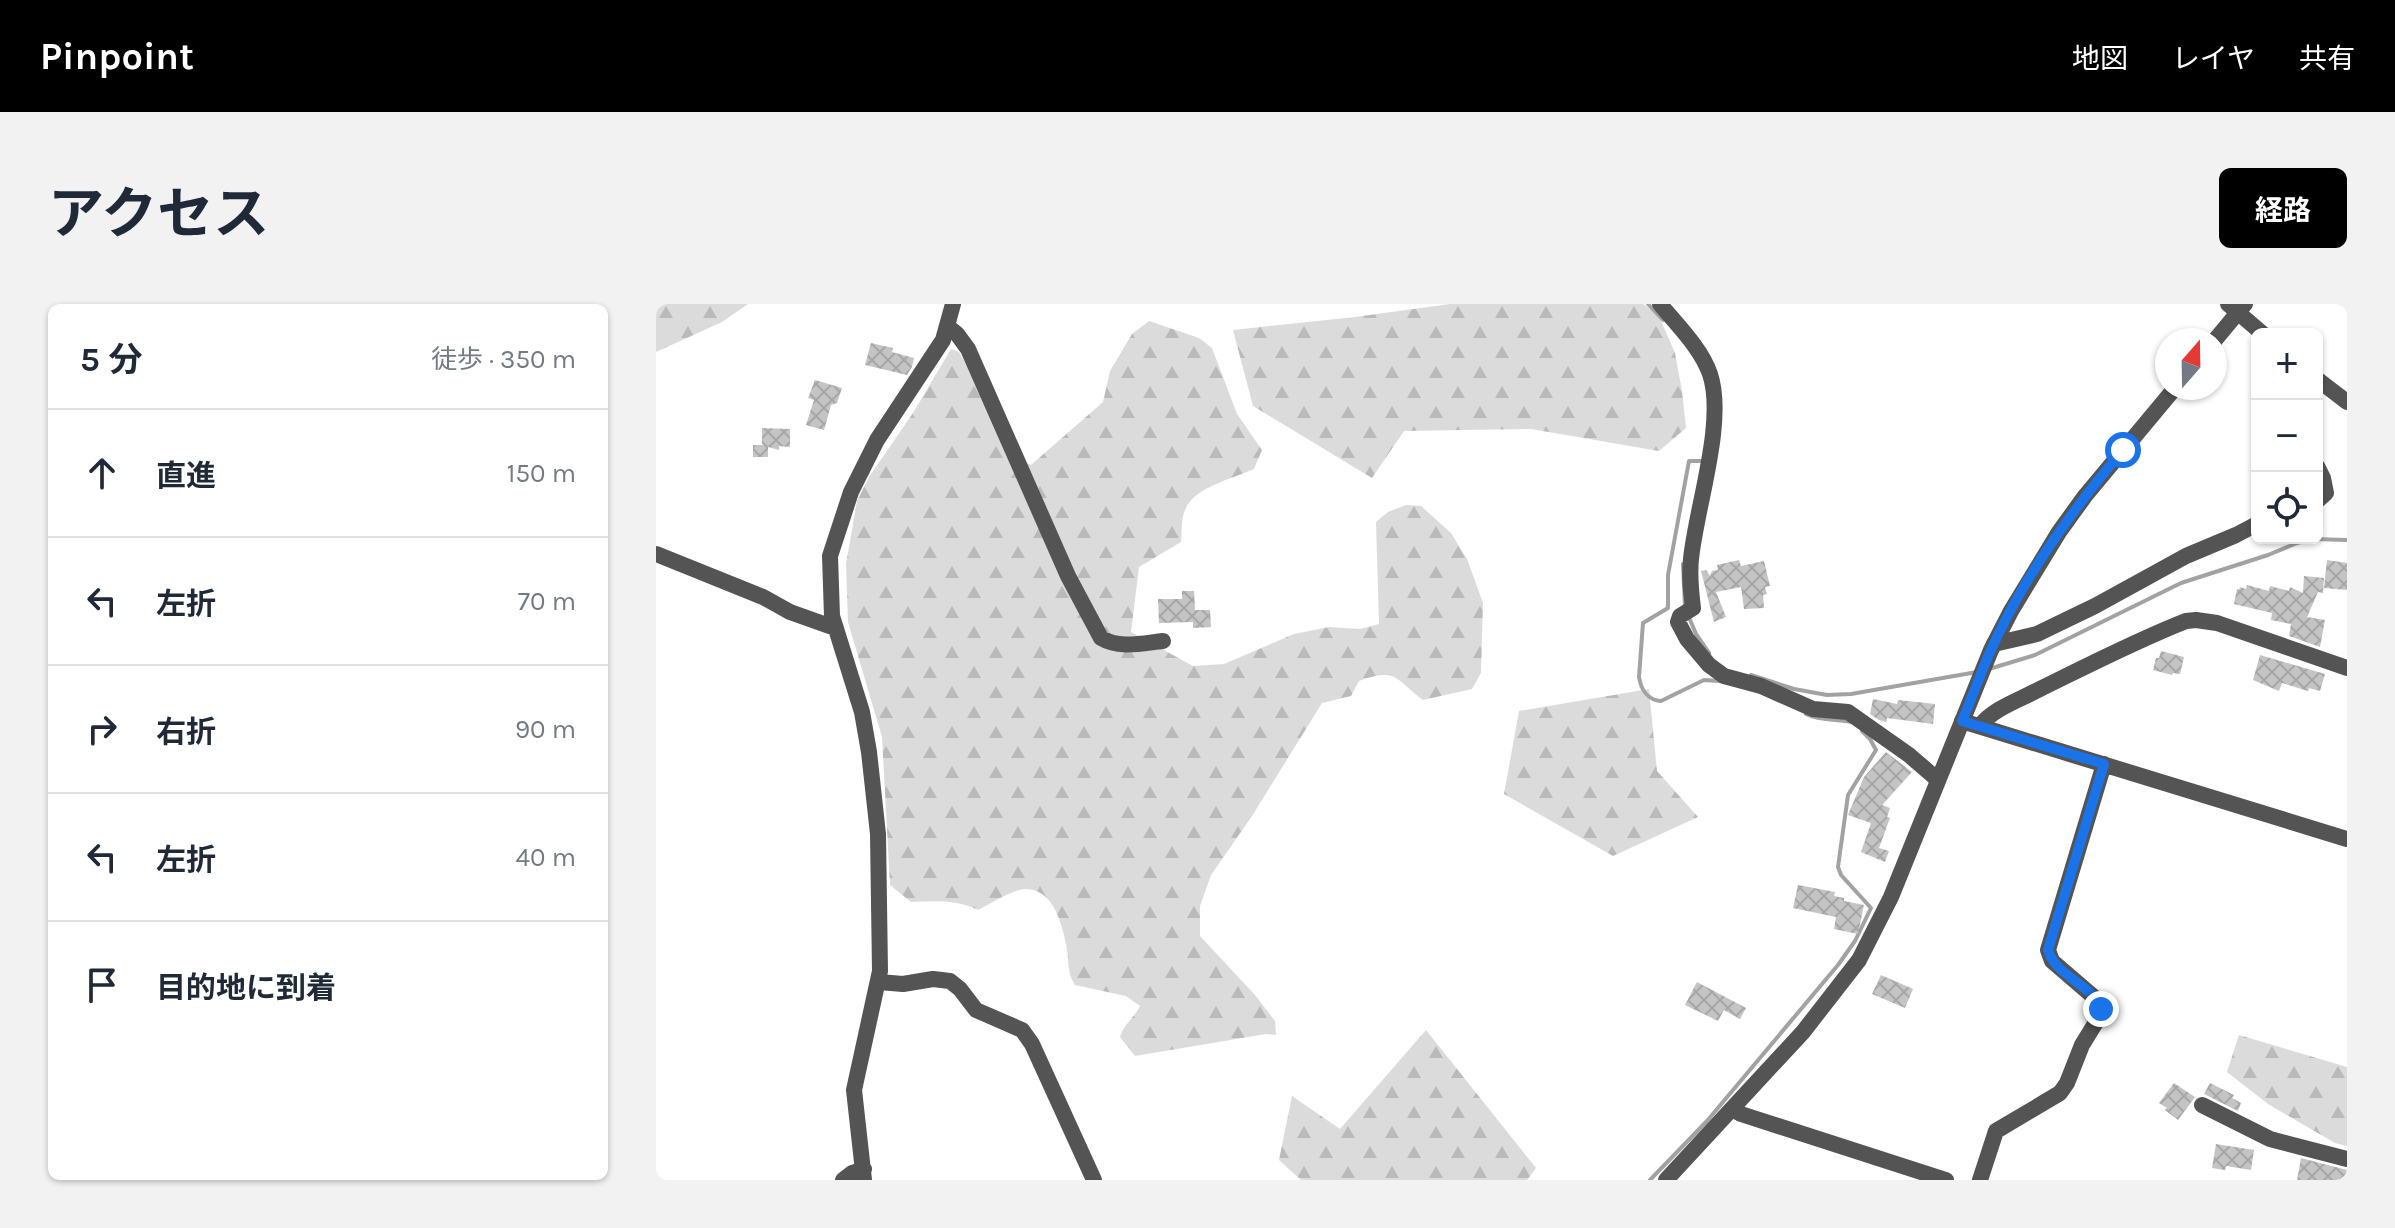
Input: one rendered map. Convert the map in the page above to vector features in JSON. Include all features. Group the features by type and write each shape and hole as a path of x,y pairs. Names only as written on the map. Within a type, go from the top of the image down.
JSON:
{"street":[{"path":"843,1180 852,1173 864,1174 854,1090 879,982 881,957 878,834 869,752 862,712 835,628 830,556 851,492 877,440 935,352 953,304"},
{"path":"1660,304 1704,361 1710,373 1715,409 1691,558 1689,587 1693,606 1692,610 1680,616 1679,627 1701,656 1724,676 1761,686 1813,709 1848,712 1909,755 1938,780"},
{"path":"2223,328 2237,307 2257,328"},
{"path":"947,326 968,349 1068,576 1101,638 1111,643 1129,644 1163,641"},
{"path":"2323,384 2347,402"},
{"path":"1666,1180 1803,1032 1859,960 1891,897 1994,644 2021,593 2094,484 2165,400"},
{"path":"1994,644 2037,634 2186,556 2251,527"},
{"path":"656,554 763,597 790,612 835,628"},
{"path":"1980,726 1990,715 2122,649 2186,621 2217,623 2347,668"},
{"path":"1962,721 2347,839"},
{"path":"1980,1180 1996,1131 2060,1093 2079,1051 2101,1014 2095,998 2052,961 2048,950 2104,764"},
{"path":"879,982 903,984 945,979 960,989 976,1010 1022,1030 1032,1044 1094,1180"},
{"path":"2202,1105 2270,1139 2347,1159"},
{"path":"1732,1109 1946,1180"}],"green space":[{"path":"656,304 748,304 722,322 656,352"},
{"path":"1450,304 1643,304 1658,314 1675,353 1686,428 1659,451 1531,429 1404,431 1372,478 1253,406 1233,330"},
{"path":"1149,321 1199,338 1212,348 1237,414 1262,450 1254,469 1196,495 1184,514 1181,542 1139,567 1131,632 1193,666 1224,664 1294,634 1329,627 1360,629 1379,624 1376,522 1388,512 1406,505 1421,506 1451,533 1467,559 1483,603 1481,673 1472,689 1423,700 1395,677 1381,675 1359,681 1351,696 1322,703 1252,816 1211,875 1200,906 1200,936 1275,1021 1276,1035 1266,1034 1135,1056 1120,1037 1140,1006 1126,996 1075,985 1069,972 1060,920 1043,894 1034,890 1019,890 978,910 954,902 911,902 890,885 882,737 848,622 846,564 857,501 869,477 913,413 951,349 959,352 1021,460 1031,465 1103,402 1110,371 1132,334"},
{"path":"1649,689 1657,771 1698,817 1613,856 1504,794 1519,711"},
{"path":"1426,1030 1536,1168 1527,1180 1301,1180 1279,1160 1292,1096 1340,1129"},
{"path":"2239,1035 2347,1067 2347,1146 2335,1143 2268,1104 2227,1072"}],"building":[{"path":"871,343 893,348 892,352 914,358 907,375 865,365"},
{"path":"815,380 842,388 837,403 831,405 824,430 806,425 814,400 808,398"},
{"path":"762,428 790,429 790,447 779,446 779,450 768,447 768,457 753,457 753,445 764,445"},
{"path":"1739,560 1741,566 1764,561 1770,586 1765,587 1764,608 1744,609 1741,587 1716,592 1726,617 1714,622 1701,571 1706,570 1710,576 1712,571 1718,570 1717,565"},
{"path":"2327,560 2347,563 2347,590 2324,588"},
{"path":"2304,576 2324,578 2323,593 2318,592 2307,617 2325,620 2320,647 2289,636 2291,624 2271,620 2272,613 2234,604 2237,589 2246,589 2247,585 2269,591 2270,586 2289,591 2290,587 2303,593"},
{"path":"1182,591 1194,591 1195,610 1210,610 1211,627 1193,628 1193,622 1159,623 1158,599 1182,599"},
{"path":"2161,651 2184,657 2180,674 2153,670"},
{"path":"2260,655 2325,674 2320,691 2309,688 2308,691 2282,683 2279,691 2253,680"},
{"path":"1873,699 1897,704 1898,700 1935,704 1933,724 1887,718 1886,722 1879,720 1870,714"},
{"path":"1886,752 1912,772 1882,805 1890,808 1887,817 1890,818 1879,848 1889,851 1885,862 1861,852 1871,823 1848,815 1864,777"},
{"path":"1798,885 1835,892 1834,896 1844,898 1844,901 1864,905 1858,934 1834,929 1836,917 1793,908"},
{"path":"1881,975 1913,989 1905,1008 1872,994"},
{"path":"1697,982 1746,1008 1740,1019 1724,1010 1718,1021 1685,1005"},
{"path":"2174,1083 2195,1097 2178,1120 2159,1103"},
{"path":"2210,1083 2234,1095 2232,1098 2241,1103 2238,1111 2204,1094"},
{"path":"2216,1144 2254,1150 2251,1170 2226,1166 2225,1170 2212,1168"},
{"path":"2301,1158 2347,1170 2347,1180 2297,1180"}],"waterway":[{"path":"1648,304 1663,320"},
{"path":"1702,461 1689,461 1668,575 1668,608 1643,623 1639,677 1646,694 1661,701 1704,680 1720,681"},
{"path":"1989,669 2035,655 2181,583 2297,543 2313,539 2347,540"},
{"path":"1683,564 1685,607"},
{"path":"1688,615 1709,653"},
{"path":"1751,675 1794,689 1827,695 1851,694 1977,672"},
{"path":"1806,714 1852,722"},
{"path":"1650,1180 1707,1121 1838,965 1855,941 1871,908 1841,875 1838,867 1848,795 1876,750 1862,731"}],"route":[{"path":"2101,1009 2095,998 2052,961 2048,950 2104,764 1962,721 1991,650 2021,593 2059,532 2123,450"}]}
